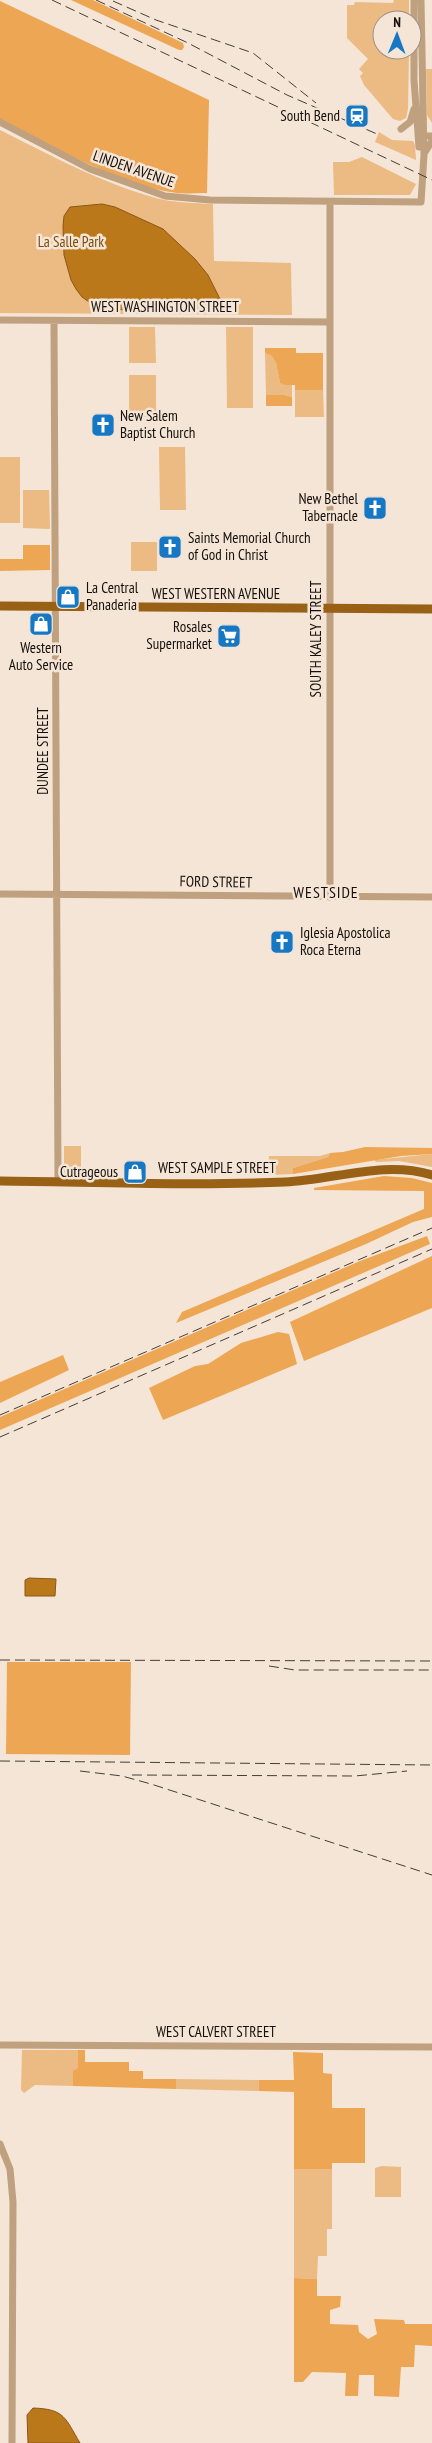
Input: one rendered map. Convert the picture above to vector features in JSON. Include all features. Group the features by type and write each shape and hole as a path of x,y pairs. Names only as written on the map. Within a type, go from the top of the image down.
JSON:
{"main road":[{"name":"WEST WESTERN AVENUE","path":"0,606 432,609"},
{"name":"WEST SAMPLE STREET","path":"0,1181 285,1182 390,1169 432,1175"}],"street":[{"path":"414,0 415,99 424,155 422,165"},
{"path":"421,0 422,165"},
{"path":"401,129 406,127 412,117 415,99"},
{"name":"LINDEN AVENUE","path":"0,122 90,169 153,194 192,200 421,202 422,165"},
{"path":"421,133 432,130"},
{"path":"421,133 432,136"},
{"path":"424,155 432,142"},
{"name":"SOUTH KALEY STREET","path":"330,202 330,897"},
{"name":"WEST WASHINGTON STREET","path":"0,320 330,322"},
{"name":"DUNDEE STREET","path":"54,320 57,606 58,1181"},
{"name":"FORD STREET","path":"0,894 432,897"},
{"name":"WEST CALVERT STREET","path":"0,2044 432,2047"},
{"path":"0,2144 10,2170 13,2202 12,2443"}],"green space":[{"path":"394,0 409,0 409,10 372,10 372,60 409,60 408,109 406,118 400,121 393,119 364,85 360,76 363,73 359,69 368,59 347,38 347,5 354,5 355,2 393,3"},
{"path":"426,69 432,69 432,123 427,115"},
{"name":"La Salle Park","path":"0,130 115,185 170,201 213,204 214,261 291,263 292,315 0,313"},
{"path":"379,132 392,140 413,141 416,160 375,142"},
{"path":"362,157 416,184 410,195 334,195 333,162 349,162"},
{"path":"129,327 155,327 156,363 129,363"},
{"path":"226,327 253,327 253,408 227,408"},
{"path":"265,353 272,356 276,363 280,383 292,385 292,397 266,395"},
{"path":"129,375 156,375 156,417 129,417"},
{"path":"295,390 323,390 324,417 295,417"},
{"path":"159,447 185,447 186,510 160,510"},
{"path":"0,457 20,457 20,523 0,523"},
{"path":"23,490 49,490 50,529 23,528"},
{"path":"131,542 157,542 157,571 131,571"},
{"path":"64,1146 81,1146 81,1174 64,1174"},
{"path":"330,1153 328,1157 293,1168 293,1174 270,1175 268,1173 269,1156 320,1156"},
{"path":"432,1154 432,1167 399,1161 376,1162 374,1160"},
{"path":"22,2050 78,2050 78,2068 73,2072 73,2086 35,2085 24,2093 21,2090"},
{"path":"176,2079 259,2080 259,2091 176,2089"},
{"path":"382,2166 401,2167 401,2197 375,2197 375,2168"},
{"path":"294,2169 332,2169 332,2229 327,2229 327,2256 318,2256 317,2279 294,2278"}],"shaded area":[{"path":"71,0 93,0 183,43 184,47 182,50 179,50"},
{"path":"0,1 209,100 207,193 177,193 133,182 87,163 0,120"},
{"path":"102,204 115,207 163,229 195,259 208,275 222,303 156,309 105,310 82,297 71,280 64,255 64,216 70,207"},
{"path":"265,348 296,348 296,353 323,353 323,390 295,390 295,385 280,383 276,363 272,356 265,353"},
{"path":"266,395 292,397 292,406 266,406"},
{"path":"23,545 50,545 50,570 0,571 0,559 23,559"},
{"path":"365,1147 432,1148 432,1154 401,1156 293,1174 293,1168 328,1157 330,1153"},
{"path":"384,1176 412,1178 432,1183 432,1217 413,1222 366,1244 176,1323 182,1312 424,1209 424,1191 314,1190 314,1188"},
{"path":"427,1236 430,1244 0,1430 0,1417 360,1261"},
{"path":"432,1256 432,1308 304,1361 290,1322"},
{"path":"278,1332 289,1334 297,1364 163,1420 149,1388 195,1366 208,1364 241,1343"},
{"path":"63,1355 69,1370 0,1403 0,1382"},
{"path":"29,1578 56,1579 55,1596 25,1596 25,1580"},
{"path":"7,1662 131,1662 130,1755 6,1754"},
{"path":"78,2050 85,2050 85,2062 129,2062 129,2071 143,2071 143,2079 176,2079 176,2089 73,2086 73,2071 78,2068"},
{"path":"293,2052 323,2053 323,2073 332,2074 332,2108 365,2108 365,2163 332,2163 332,2169 294,2169 294,2092 259,2091 259,2080 294,2080"},
{"path":"294,2278 317,2279 317,2296 341,2296 340,2307 330,2310 330,2324 358,2325 359,2332 368,2339 377,2334 374,2319 404,2320 405,2324 432,2324 432,2346 415,2345 414,2367 401,2367 399,2397 374,2396 374,2375 359,2375 358,2396 345,2396 346,2373 312,2372 303,2382 294,2382"},
{"path":"33,2408 52,2410 63,2416 80,2443 28,2443 27,2415"}],"railway":[{"path":"52,0 432,180"},
{"path":"96,0 188,43 287,95 377,134"},
{"path":"113,1 156,20 253,53 316,103"},
{"path":"0,1415 432,1228"},
{"path":"0,1437 432,1249"},
{"path":"0,1660 432,1661"},
{"path":"269,1666 295,1670 432,1670"},
{"path":"0,1761 432,1765"},
{"path":"80,1771 122,1776 151,1784 432,1875"},
{"path":"132,1775 355,1776 407,1771"}],"place":[{"name":"South Bend","path":"357,116"},
{"name":"New Salem Baptist Church","path":"103,425"},
{"name":"New Bethel Tabernacle","path":"375,508"},
{"name":"Saints Memorial Church of God in Christ","path":"170,547"},
{"name":"La Central Panaderia","path":"68,597"},
{"name":"Western Auto Service","path":"41,624"},
{"name":"Rosales Supermarket","path":"229,636"},
{"name":"Iglesia Apostolica Roca Eterna","path":"282,942"},
{"name":"Cutrageous","path":"135,1172"}],"district":[{"name":"WESTSIDE","path":"326,892"}]}
